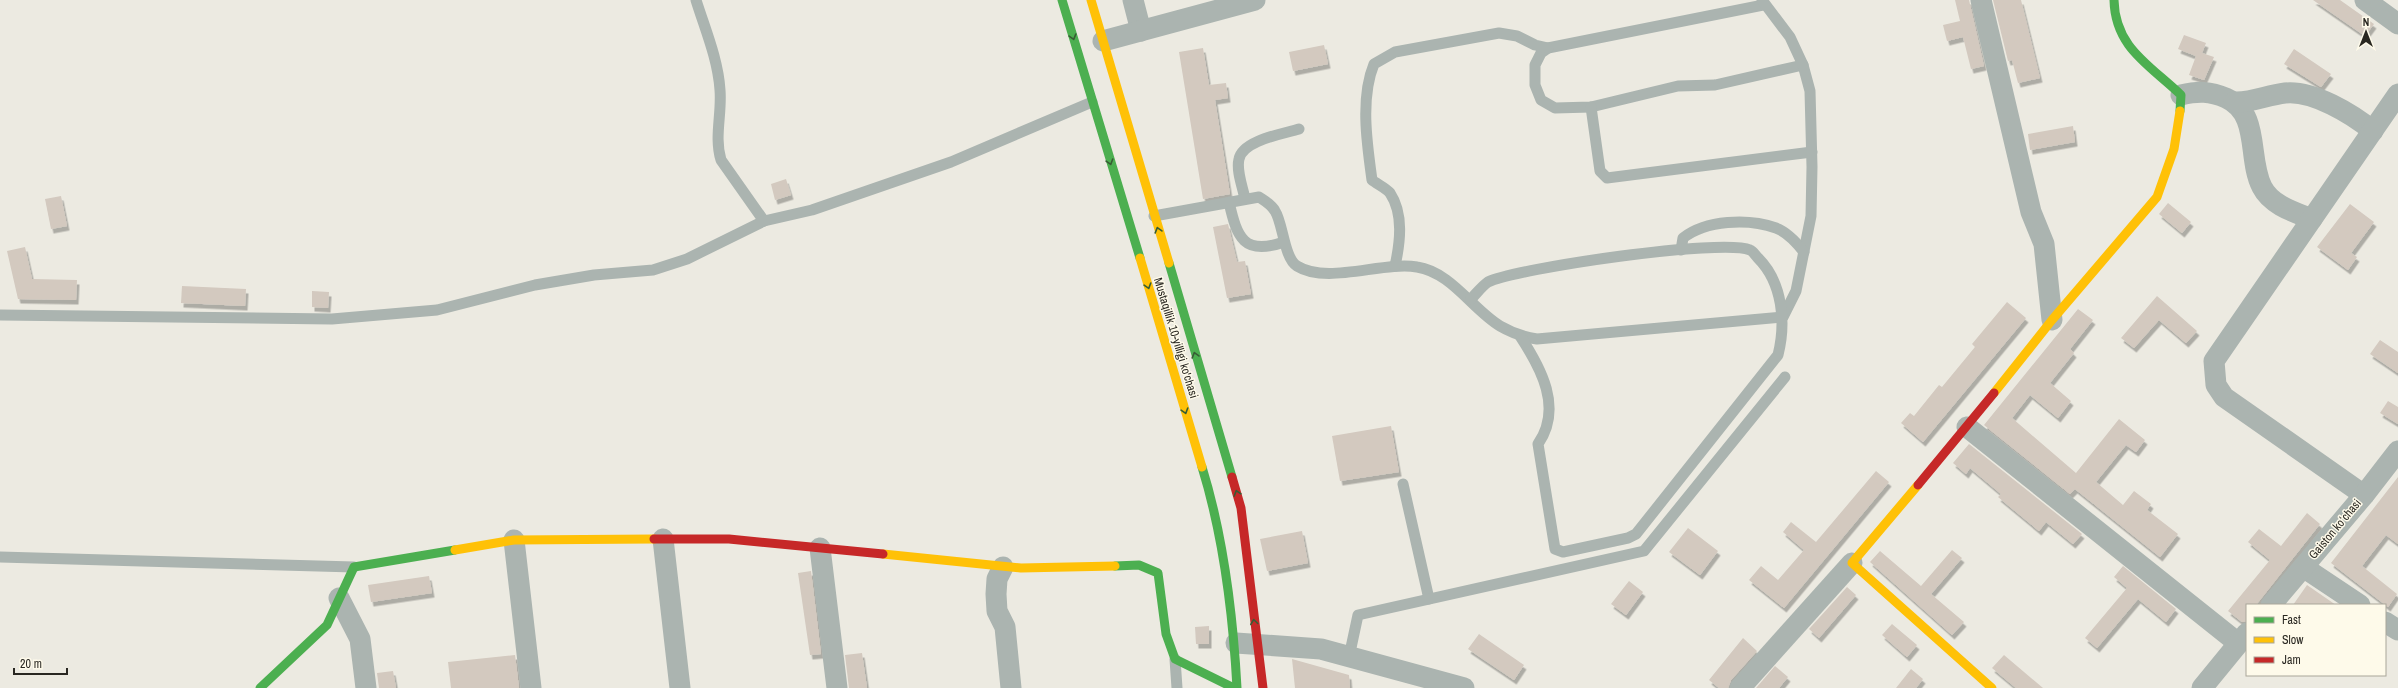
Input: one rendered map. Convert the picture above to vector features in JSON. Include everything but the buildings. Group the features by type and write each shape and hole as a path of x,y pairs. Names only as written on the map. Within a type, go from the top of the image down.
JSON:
{"street":[{"name":"Mustaqillik 10-yilligi ko'chasi","path":"1062,0 1208,486 1224,566 1236,643 1237,688"},
{"name":"Mustaqillik 10-yilligi ko'chasi","path":"1091,0 1241,508 1263,688"},
{"path":"1133,0 1141,31"},
{"path":"1103,41 1255,0"},
{"path":"1981,0 2031,212 2044,244 2052,320"},
{"path":"1740,688 1852,563 1967,427 2052,320 2157,197 2174,149 2180,120 2181,96 2170,83 2149,68 2132,53 2118,28 2113,10 2114,0"},
{"path":"2365,0 2398,24"},
{"path":"2181,96 2198,91 2215,93 2234,102 2245,103 2284,93 2296,92 2314,98 2355,116 2373,131"},
{"path":"2364,495 2224,397 2216,385 2214,361 2398,94"},
{"path":"2234,102 2248,119 2256,170 2262,187 2270,198 2290,211 2312,219"},
{"path":"1967,427 2243,638 2202,688"},
{"name":"Gaiston koʻchasi","path":"2272,604 2364,495 2398,451"},
{"path":"260,688 327,625 354,567 514,540 729,538 1003,567 1021,568 1139,565 1158,573 1166,634 1175,659 1234,688"},
{"path":"663,539 680,688"},
{"path":"514,540 530,688"},
{"path":"820,548 837,688"},
{"path":"1852,563 1992,688"},
{"path":"1003,567 997,579 997,600 998,611 1005,627 1011,688"},
{"path":"2304,567 2359,604"},
{"path":"339,598 360,639 366,688"},
{"path":"2386,623 2398,630"},
{"path":"1236,643 1321,649 1464,688"}],"lane":[{"path":"696,0 718,72 720,91 718,150 721,160 764,221"},
{"path":"1395,266 1400,242 1399,216 1389,193 1372,180 1367,148 1369,74 1374,64 1396,52 1499,33 1517,36 1535,45 1548,48 1763,2 1790,37 1803,65 1810,91 1812,152 1811,216 1796,290 1782,317"},
{"path":"1548,48 1541,54 1535,65 1535,85 1541,100 1555,108 1591,107 1650,91 1678,86 1715,85 1803,65"},
{"path":"0,315 332,319 437,310 535,285 594,275 653,270 687,259 764,221 812,210 951,162 1092,102"},
{"path":"1591,107 1600,171 1607,178 1812,152"},
{"path":"1246,199 1239,158 1245,149 1262,140 1299,130"},
{"path":"1154,216 1259,197 1276,211 1284,242 1296,265 1313,273 1362,271 1395,266 1417,267 1434,272 1471,299 1499,326 1520,336 1537,339 1782,317"},
{"path":"1229,202 1236,232 1244,242 1255,247 1271,246 1284,242"},
{"path":"1681,250 1684,238 1694,229 1719,224 1750,223 1777,228 1795,241 1804,252"},
{"path":"1471,299 1487,283 1531,272 1645,252 1721,247 1750,250 1767,267 1776,288 1782,317 1783,335 1778,355 1636,534 1628,538 1563,552 1555,549 1538,444 1547,430 1550,416 1546,382 1534,357 1520,336"},
{"path":"1349,657 1358,615 1644,551 1785,378"},
{"path":"1403,484 1430,598"},
{"path":"0,557 354,567"},
{"path":"1175,659 1177,688"}],"traffic: fast":[{"path":"1062,0 1140,258"},
{"path":"2114,0 2116,17 2127,43 2146,64 2181,95 2180,111"},
{"path":"1169,263 1232,477"},
{"path":"1202,467 1210,494 1222,549 1230,604 1237,688"},
{"path":"260,688 327,625 354,567 455,550"},
{"path":"1115,566 1139,565 1158,573 1166,634 1175,659 1234,688"}],"traffic: slow":[{"path":"1091,0 1169,263"},
{"path":"1994,393 2052,320 2157,197 2174,149 2180,111"},
{"path":"1140,258 1202,467"},
{"path":"1918,485 1852,563 1992,688"},
{"path":"455,550 514,540 654,539"},
{"path":"883,554 1021,568 1115,566"}],"traffic: jam":[{"path":"1918,485 1994,393"},
{"path":"1232,477 1241,508 1263,688"},
{"path":"654,539 729,539 883,554"}]}
